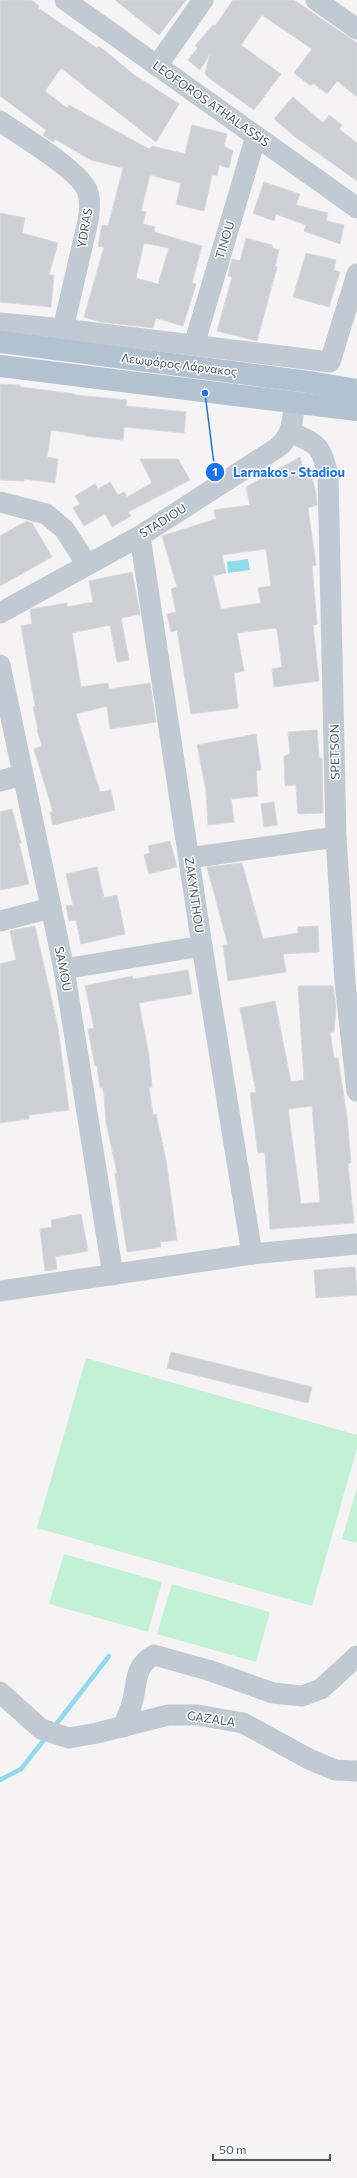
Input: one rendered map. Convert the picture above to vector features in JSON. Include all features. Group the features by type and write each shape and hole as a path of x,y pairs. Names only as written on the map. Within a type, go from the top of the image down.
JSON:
{"main road":[{"name":"Λεωφόρος Λάρνακος","path":"0,342 316,383 357,390"},
{"name":"Λεωφόρος Λάρνακος","path":"0,366 357,410"}],"street":[{"name":"LEOFOROS ATHALASSIS","path":"65,0 357,208"},
{"path":"157,66 203,0"},
{"path":"316,0 357,29"},
{"name":"YDRAS","path":"0,121 73,173 87,189 90,206 88,221 63,328"},
{"name":"TINOU","path":"194,345 256,136"},
{"path":"0,323 63,328 330,362 357,274"},
{"path":"291,432 295,402"},
{"name":"STADIOU","path":"0,613 140,536 277,448 284,443 291,432"},
{"name":"SPETSON","path":"291,432 317,445 325,460 328,474 336,837 345,982 357,1090"},
{"path":"0,502 46,514 64,529 87,564"},
{"name":"ZAKYNTHOU","path":"140,536 202,946 252,1254"},
{"name":"SAMOU","path":"0,665 64,969 114,1275"},
{"path":"0,780 22,775"},
{"path":"189,858 336,837"},
{"path":"0,921 50,908"},
{"path":"64,969 202,946"},
{"path":"0,1291 252,1254 357,1244"},
{"path":"123,1727 132,1702 136,1679 144,1660 154,1655 273,1693 302,1696 321,1689 356,1658"},
{"name":"GAZALA","path":"0,1692 41,1729 69,1738 123,1727 168,1715 198,1714 243,1723 309,1759 335,1770 357,1771"}],"green space":[{"path":"86,1358 357,1435 357,1448 312,1606 37,1528"},
{"path":"357,1487 357,1543 342,1539"},
{"path":"64,1554 162,1582 148,1632 49,1604"},
{"path":"172,1584 270,1612 256,1662 157,1634"}],"water":[{"path":"248,559 250,570 228,573 227,562"}],"building":[{"path":"0,0 31,0 39,6 38,8 97,48 99,46 133,74 179,104 156,142 61,68 45,91 67,108 69,105 149,149 152,146 185,154 192,125 227,134 224,146 233,151 229,168 219,165 217,176 212,175 204,211 176,204 181,183 150,175 141,211 146,212 143,224 155,227 154,232 202,246 192,283 196,284 183,326 156,318 153,328 101,322 84,317 104,247 98,246 102,225 108,226 123,168 91,160 55,139 53,142 43,135 46,130 0,96","holes":["144,243 169,248 158,284 136,278"]},
{"path":"115,0 186,0 159,35"},
{"path":"233,0 294,0 357,43 357,97 337,81 327,94 313,83 311,86 294,73 312,49 262,15 241,45 281,74 254,110 213,81 205,74 210,54 200,70 188,60 198,48 195,46 213,25 215,26"},
{"path":"293,97 323,123 329,115 342,125 339,129 357,143 357,181 294,136 274,119"},
{"path":"264,182 300,194 296,205 328,213 326,221 344,225 340,244 304,231 306,225 276,214 274,221 253,213"},
{"path":"0,213 25,218 22,233 58,243 49,275 54,275 51,307 0,302"},
{"path":"246,238 272,245 272,248 279,250 275,266 277,267 257,341 217,331 232,277 228,276 232,259 240,261"},
{"path":"306,253 336,260 334,270 340,272 329,307 293,297"},
{"path":"0,384 20,385 20,387 75,395 127,400 126,406 186,412 184,433 124,427 123,440 85,436 51,430 47,457 58,459 55,483 24,479 24,481 0,480"},
{"path":"300,457 303,468 309,467 316,493 317,505 308,508 316,565 312,566 317,624 313,625 319,681 274,687 272,669 282,667 277,630 275,628 237,633 244,671 234,673 238,708 191,714 177,630 171,632 167,614 176,612 171,589 177,587 162,536 216,519 214,510 250,505 246,487","holes":["266,549 271,586 258,588 261,603 221,609 213,576 226,573 222,555"]},
{"path":"140,459 178,459 190,480 128,512 131,516 112,527 105,514 84,526 73,508 80,504 75,496 95,484 98,489 110,482 118,495 124,492 127,497 152,483"},
{"path":"26,521 32,523 52,557 0,586 0,536"},
{"path":"132,572 140,614 121,618 129,660 117,662 110,625 72,633 81,687 108,683 109,689 150,683 156,722 110,729 107,706 76,714 100,792 111,790 115,810 53,825 50,812 53,812 34,749 42,746 37,730 33,707 35,706 21,626 32,624 30,610 32,609 67,603 67,607 93,602 89,581"},
{"path":"317,730 319,758 322,758 323,813 298,814 296,785 285,786 284,756 290,754 288,732"},
{"path":"256,734 261,770 256,771 258,796 231,799 234,822 208,825 206,790 197,745"},
{"path":"274,802 277,825 264,827 261,804"},
{"path":"12,809 21,843 19,843 29,884 0,890 0,812"},
{"path":"170,841 177,867 149,874 144,855 150,853 148,846"},
{"path":"242,863 263,939 298,933 298,927 318,926 319,952 283,954 286,972 228,981 223,945 228,945 207,867"},
{"path":"97,867 104,898 117,895 125,934 81,944 76,920 69,921 66,906 73,905 66,874"},
{"path":"35,926 58,1028 69,1110 29,1115 29,1119 0,1123 0,964 16,960 10,931"},
{"path":"188,970 192,994 139,1003 149,1056 152,1087 149,1088 153,1115 156,1114 166,1160 177,1240 160,1242 161,1247 127,1252 115,1174 117,1173 106,1122 104,1094 102,1087 100,1088 97,1066 95,1066 88,1029 94,1028 85,986 132,976 133,979"},
{"path":"298,986 333,986 336,1007 334,1032 330,1032 334,1058 338,1058 347,1117 351,1163 348,1164 354,1223 270,1229 265,1152 258,1153 250,1093 256,1092 240,1008 275,1001 291,1082 304,1080","holes":["312,1106 320,1202 301,1204 288,1109"]},
{"path":"81,1214 88,1251 55,1257 57,1269 45,1271 40,1229 52,1227 51,1220"},
{"path":"355,1267 357,1295 316,1298 314,1270"},
{"path":"171,1352 312,1387 308,1403 167,1368"}],"waterway":[{"path":"54,1727 109,1656"},
{"path":"0,1780 21,1769 47,1736"}],"place":[{"name":"Larnakos - Stadiou","path":"205,393"}]}
